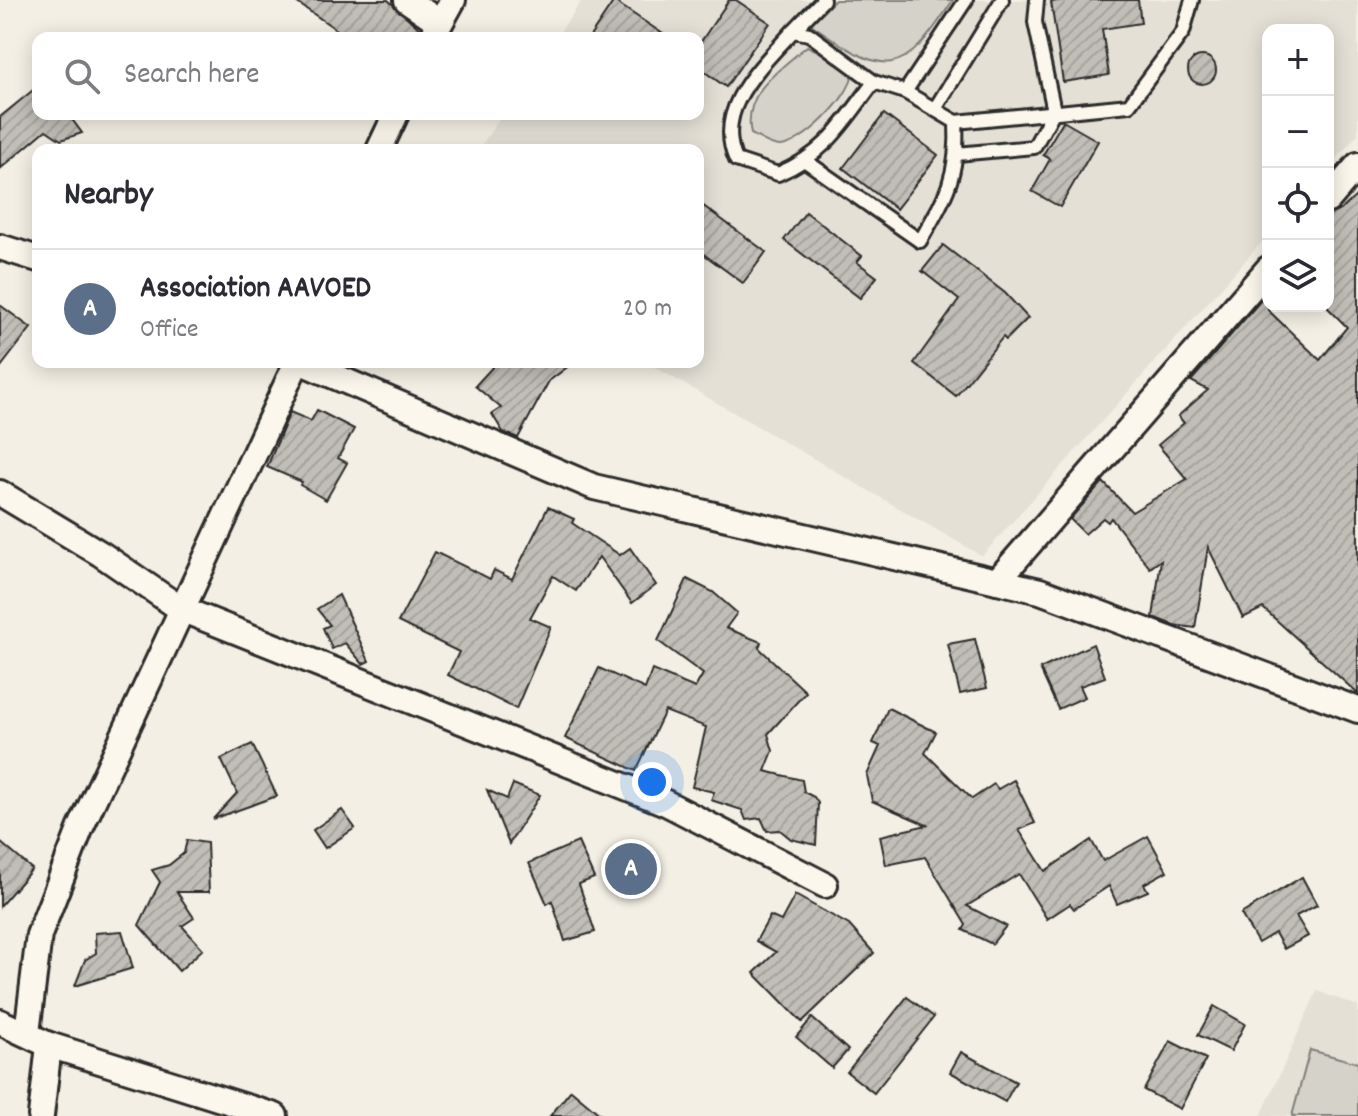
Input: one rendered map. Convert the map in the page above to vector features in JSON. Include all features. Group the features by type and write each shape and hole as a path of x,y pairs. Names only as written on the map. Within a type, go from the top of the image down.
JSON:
{"street":[{"path":"407,0 436,30 453,0"},
{"path":"382,144 393,120"},
{"path":"1334,193 1358,165"},
{"path":"0,247 32,257"},
{"path":"997,581 1262,276"},
{"path":"27,1033 39,935 81,827 296,368"},
{"path":"313,368 594,487 1040,591 1358,710"},
{"path":"0,493 101,554 181,609 666,803 825,885"},
{"path":"0,1022 49,1045 275,1116"},
{"path":"41,1116 49,1045"}],"lane":[{"path":"823,0 745,84 732,114 728,141 736,160 778,174 807,162 834,136 874,82"},
{"path":"905,92 966,0"},
{"path":"935,109 1002,0"},
{"path":"957,154 1034,147 1054,111 1035,22 1037,0"},
{"path":"793,31 809,34 874,82 905,92 956,122 1129,105 1183,32 1192,0"},
{"path":"807,162 920,241 947,196 957,154 956,122"}],"shaded area":[{"path":"582,0 1358,0 1358,134 1334,161 1334,24 1262,24 1262,242 982,556 656,368 704,368 704,144 482,144 499,120 704,120 704,32 560,32"},
{"path":"835,0 953,0 919,45 905,57 891,62 875,61 858,54 811,24"},
{"path":"807,46 831,57 852,75 849,84 834,107 812,129 789,144 773,145 751,134 752,106 765,84"},
{"path":"1317,991 1358,1006 1358,1116 1261,1116"},
{"path":"1310,1050 1358,1063 1358,1116 1292,1116"}],"building":[{"path":"293,0 388,0 420,29 419,32 340,32"},
{"path":"729,0 736,0 770,23 726,87 704,71 704,37"},
{"path":"1138,0 1141,23 1102,29 1109,75 1063,82 1051,2"},
{"path":"614,1 660,32 593,32"},
{"path":"1202,56 1212,60 1216,70 1212,80 1202,84 1192,80 1188,70 1192,60"},
{"path":"32,91 32,120 72,120 82,133 61,140 46,130 0,169 0,117"},
{"path":"884,114 938,155 896,209 843,168"},
{"path":"1063,121 1098,141 1060,207 1032,191 1050,159 1043,155"},
{"path":"1358,194 1358,694 1263,608 1243,618 1208,547 1195,628 1173,625 1153,617 1161,560 1150,568 1111,518 1108,522 1103,518 1085,534 1070,519 1103,482 1132,512 1187,479 1158,445 1184,423 1178,416 1208,390 1191,381 1262,299 1262,312 1270,312 1320,360 1347,327 1332,312 1334,213"},
{"path":"704,206 766,252 743,283 704,254"},
{"path":"806,212 862,256 857,262 877,277 860,298 784,240"},
{"path":"943,245 1005,293 1028,318 1006,340 1003,337 956,396 914,363 959,300 922,271"},
{"path":"0,305 31,328 0,368"},
{"path":"492,368 566,368 549,381 518,438 503,432 492,414 501,408 475,386"},
{"path":"317,410 354,429 338,458 347,463 326,500 300,485 302,482 267,467 290,412 311,421"},
{"path":"548,507 574,519 572,523 620,555 630,548 656,585 632,603 599,557 576,591 553,576 530,618 551,627 516,709 448,675 459,652 398,622 435,552 490,579 494,570 512,579"},
{"path":"687,579 713,592 737,613 726,628 761,642 759,648 806,692 768,734 773,751 765,771 802,780 804,792 814,797 818,803 816,845 791,839 780,830 767,831 761,818 746,820 742,810 711,800 714,792 692,787 706,727 665,711 636,771 565,738 599,668 645,689 652,670 695,688 703,674 658,641"},
{"path":"339,595 369,661 363,664 345,643 332,649 323,628 330,625 317,609"},
{"path":"975,639 987,688 960,694 948,644"},
{"path":"1093,644 1105,677 1080,686 1085,697 1058,709 1040,669"},
{"path":"888,708 936,732 925,753 972,799 994,784 998,789 1014,780 1035,823 1019,830 1045,871 1091,840 1103,861 1148,836 1167,871 1144,884 1148,891 1117,904 1109,886 1074,909 1070,904 1047,919 1019,874 967,906 1006,926 992,944 963,930 966,925 925,857 886,865 880,836 927,825 872,801 867,775 880,746 873,743"},
{"path":"252,744 277,796 213,819 237,793 221,759"},
{"path":"513,784 540,795 509,844 487,790 507,799"},
{"path":"342,810 355,828 325,848 313,830"},
{"path":"187,840 207,843 209,892 177,892 194,918 182,926 203,949 179,971 139,925 160,882 152,870 169,865 184,853"},
{"path":"0,842 32,869 0,906"},
{"path":"578,842 594,878 579,884 595,932 565,941 552,901 547,904 529,863"},
{"path":"1302,877 1317,905 1296,916 1308,936 1284,949 1275,933 1258,943 1241,914"},
{"path":"795,895 849,925 874,953 802,1022 754,973 776,952 756,941 770,916 781,921"},
{"path":"122,931 133,968 75,986 85,960 96,953 95,933"},
{"path":"907,997 934,1017 874,1093 847,1072"},
{"path":"1214,1006 1245,1024 1231,1051 1198,1035"},
{"path":"812,1018 848,1050 832,1068 796,1037"},
{"path":"1170,1041 1206,1059 1180,1109 1144,1090"},
{"path":"961,1052 1016,1082 1005,1102 950,1072"},
{"path":"571,1090 602,1116 550,1116"}],"place":[{"name":"Association AAVOED","path":"631,869"}]}
